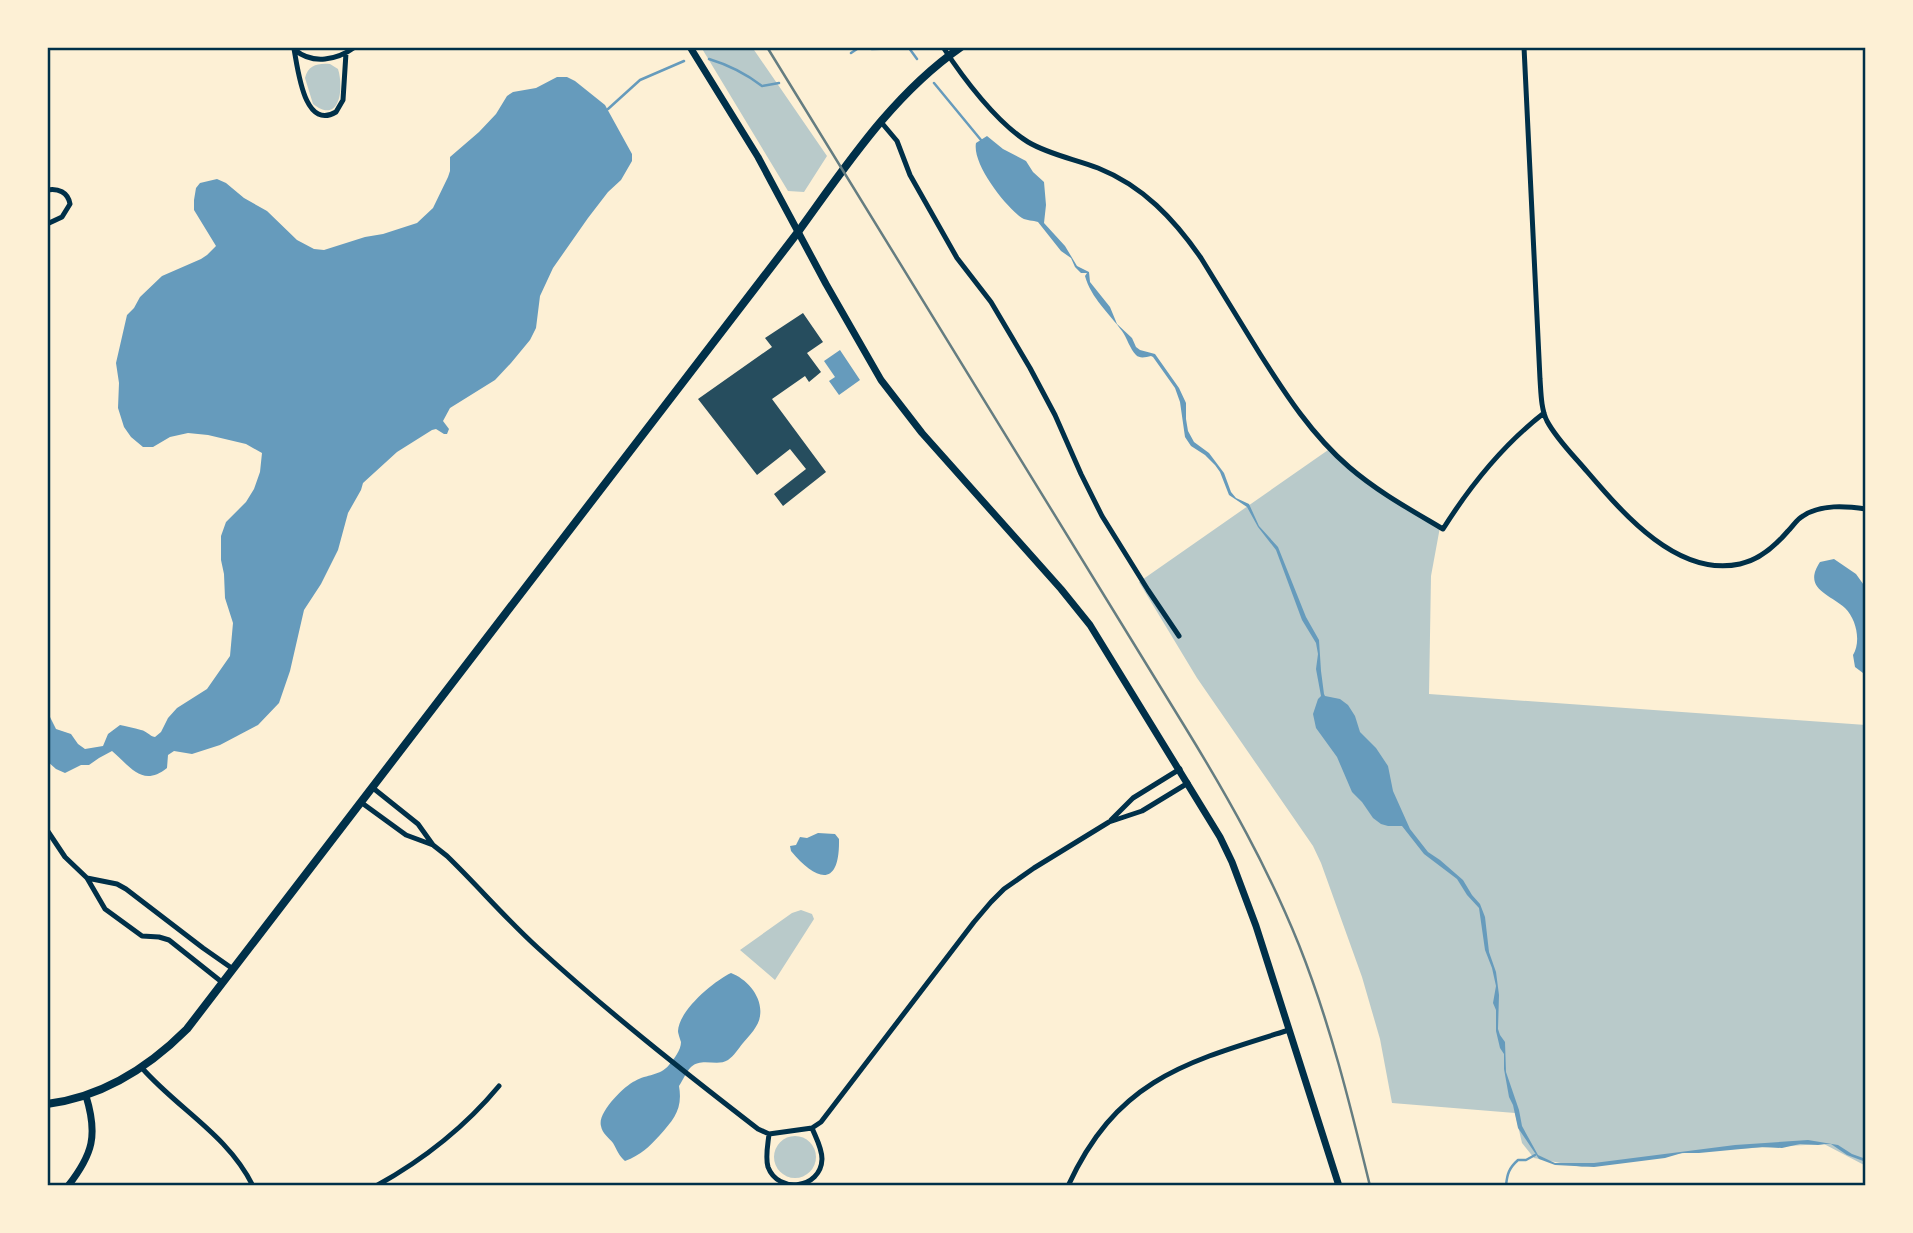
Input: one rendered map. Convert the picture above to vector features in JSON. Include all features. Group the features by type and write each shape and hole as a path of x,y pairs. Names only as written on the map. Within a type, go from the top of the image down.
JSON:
{"main road":[{"path":"47,1104 86,1096 122,1080 163,1052 187,1029 798,232 849,161 909,89 961,47"}],"street":[{"path":"294,48 301,55 317,60 335,57 355,47"},
{"path":"690,47 758,157 881,380 922,433 1090,625 1220,837 1256,926 1339,1186"},
{"path":"943,47 991,110 1019,136 1042,149 1086,163 1119,178 1160,208 1201,258 1309,426 1357,473 1422,517 1443,529 1466,496 1506,448 1523,429 1544,413"},
{"path":"1524,47 1542,401 1548,422 1562,442 1620,510 1666,547 1693,561 1723,565 1748,562 1767,551 1798,519 1809,512 1839,507 1866,509"},
{"path":"294,48 308,105 317,114 327,116 337,112 343,100 346,53"},
{"path":"881,122 897,141 910,175 957,258 991,302 1030,368 1055,415 1098,509 1179,636"},
{"path":"47,190 63,192 69,198 70,204 62,217 47,224"},
{"path":"1109,822 1133,798 1180,769"},
{"path":"373,788 418,824 433,845 537,947 695,1081 758,1129 769,1134 812,1128 821,1122 991,902 1026,873 1109,822 1142,811 1188,783"},
{"path":"362,803 406,835 433,845"},
{"path":"47,830 65,857 88,878 105,909 142,936 169,940 223,983"},
{"path":"88,878 122,886 233,969"},
{"path":"169,940 178,929"},
{"path":"195,960 203,948"},
{"path":"1068,1186 1098,1135 1145,1087 1166,1074 1204,1058 1289,1030"},
{"path":"142,1068 159,1087 229,1148 253,1186"},
{"path":"376,1186 418,1160 445,1139 474,1114 499,1086"},
{"path":"68,1186 86,1160 91,1145 93,1122 86,1096"},
{"path":"769,1134 769,1169 784,1184 798,1185 811,1180 821,1167 820,1147 812,1128"}],"shaded area":[{"path":"701,47 752,47 827,156 804,192 788,191"},
{"path":"330,64 338,69 340,94 338,102 329,110 313,104 305,78 308,70 314,66"},
{"path":"1331,448 1371,484 1440,527 1431,576 1429,694 1866,725 1866,1166 1824,1144 1699,1151 1582,1167 1534,1158 1522,1143 1515,1113 1392,1103 1380,1039 1362,977 1313,846 1197,678 1139,582"},
{"path":"801,910 812,914 814,919 775,980 740,950 792,913"},
{"path":"795,1136 810,1142 816,1157 810,1172 795,1178 780,1172 774,1157 780,1142"}],"water":[{"path":"557,77 567,77 575,81 605,105 632,154 632,161 621,180 608,192 553,268 540,296 536,328 511,363 495,380 450,408 443,421 449,429 447,434 432,430 397,452 363,483 348,513 338,550 304,610 290,671 279,703 258,725 220,745 192,754 174,751 168,755 167,768 158,774 150,776 137,773 112,751 89,765 81,765 65,773 56,769 47,761 47,711 56,729 71,734 85,749 103,746 108,734 120,725 155,737 177,708 207,689 230,656 233,623 225,598 221,536 226,522 246,502 254,489 260,472 262,453 246,444 188,433 170,437 153,447 143,447 124,427 118,408 119,383 116,363 127,315 140,297 162,276 201,259 216,246 194,210 196,188 200,183 217,179 226,183 244,198 267,211 297,240 314,249 324,250 383,234 417,223 433,208 450,171 450,157 496,114 507,96 513,92 536,88"},
{"path":"987,136 1003,149 1026,161 1044,182 1044,223 1065,246 1077,266 1089,272 1090,282 1110,307 1117,324 1132,338 1136,347 1155,354 1179,388 1186,403 1188,431 1194,442 1209,453 1224,473 1231,492 1236,498 1249,504 1259,526 1278,547 1306,617 1319,640 1325,696 1340,699 1348,705 1360,732 1376,748 1388,766 1393,791 1410,829 1428,852 1463,880 1480,904 1485,917 1489,952 1496,972 1499,995 1498,1029 1505,1042 1506,1072 1522,1126 1538,1155 1555,1163 1594,1163 1735,1145 1808,1140 1838,1145 1866,1159 1866,1162 1847,1155 1831,1144 1682,1153 1665,1158 1594,1167 1555,1165 1539,1159 1518,1128 1509,1097 1504,1069 1504,1054 1496,1031 1496,1010 1493,1003 1496,986 1485,950 1479,908 1457,879 1424,854 1402,826 1381,824 1352,792 1337,757 1316,728 1313,714 1321,696 1316,669 1316,643 1302,620 1276,550 1258,527 1247,507 1229,495 1215,465 1191,446 1185,437 1175,388 1153,357 1136,355 1122,331 1091,291 1085,276 1087,273 1081,273 1075,267 1071,258 1061,251 1038,222 1024,219 1015,212 991,184 976,152 976,143"},
{"path":"840,350 860,380 839,395 829,381 835,377 824,361"},
{"path":"1834,559 1856,574 1866,588 1866,673 1855,667 1853,655 1857,638 1849,613 1820,590 1814,579 1820,562"},
{"path":"818,833 835,834 839,839 835,866 831,873 825,875 809,869 791,851 790,846 796,845 800,837 807,838"},
{"path":"731,973 748,984 759,1002 759,1020 756,1027 728,1060 700,1063 691,1067 679,1086 680,1101 673,1119 648,1147 625,1161 603,1131 603,1114 612,1100 630,1084 662,1071 669,1065 680,1048 678,1031 684,1014 707,989"}],"building":[{"path":"803,313 823,342 807,353 821,372 809,382 805,376 772,399 826,472 783,506 774,494 806,469 790,449 757,475 698,399 772,347 765,338"}],"waterway":[{"path":"851,53 860,47"},
{"path":"867,47 909,48 917,59"},
{"path":"709,59 737,70 762,86 779,83"},
{"path":"608,109 640,80 684,61"},
{"path":"934,83 981,140"},
{"path":"1506,1186 1509,1172 1515,1163 1535,1155"}],"railway":[{"path":"767,47 1185,727 1246,833 1287,916 1310,974 1339,1064 1370,1186"}]}
